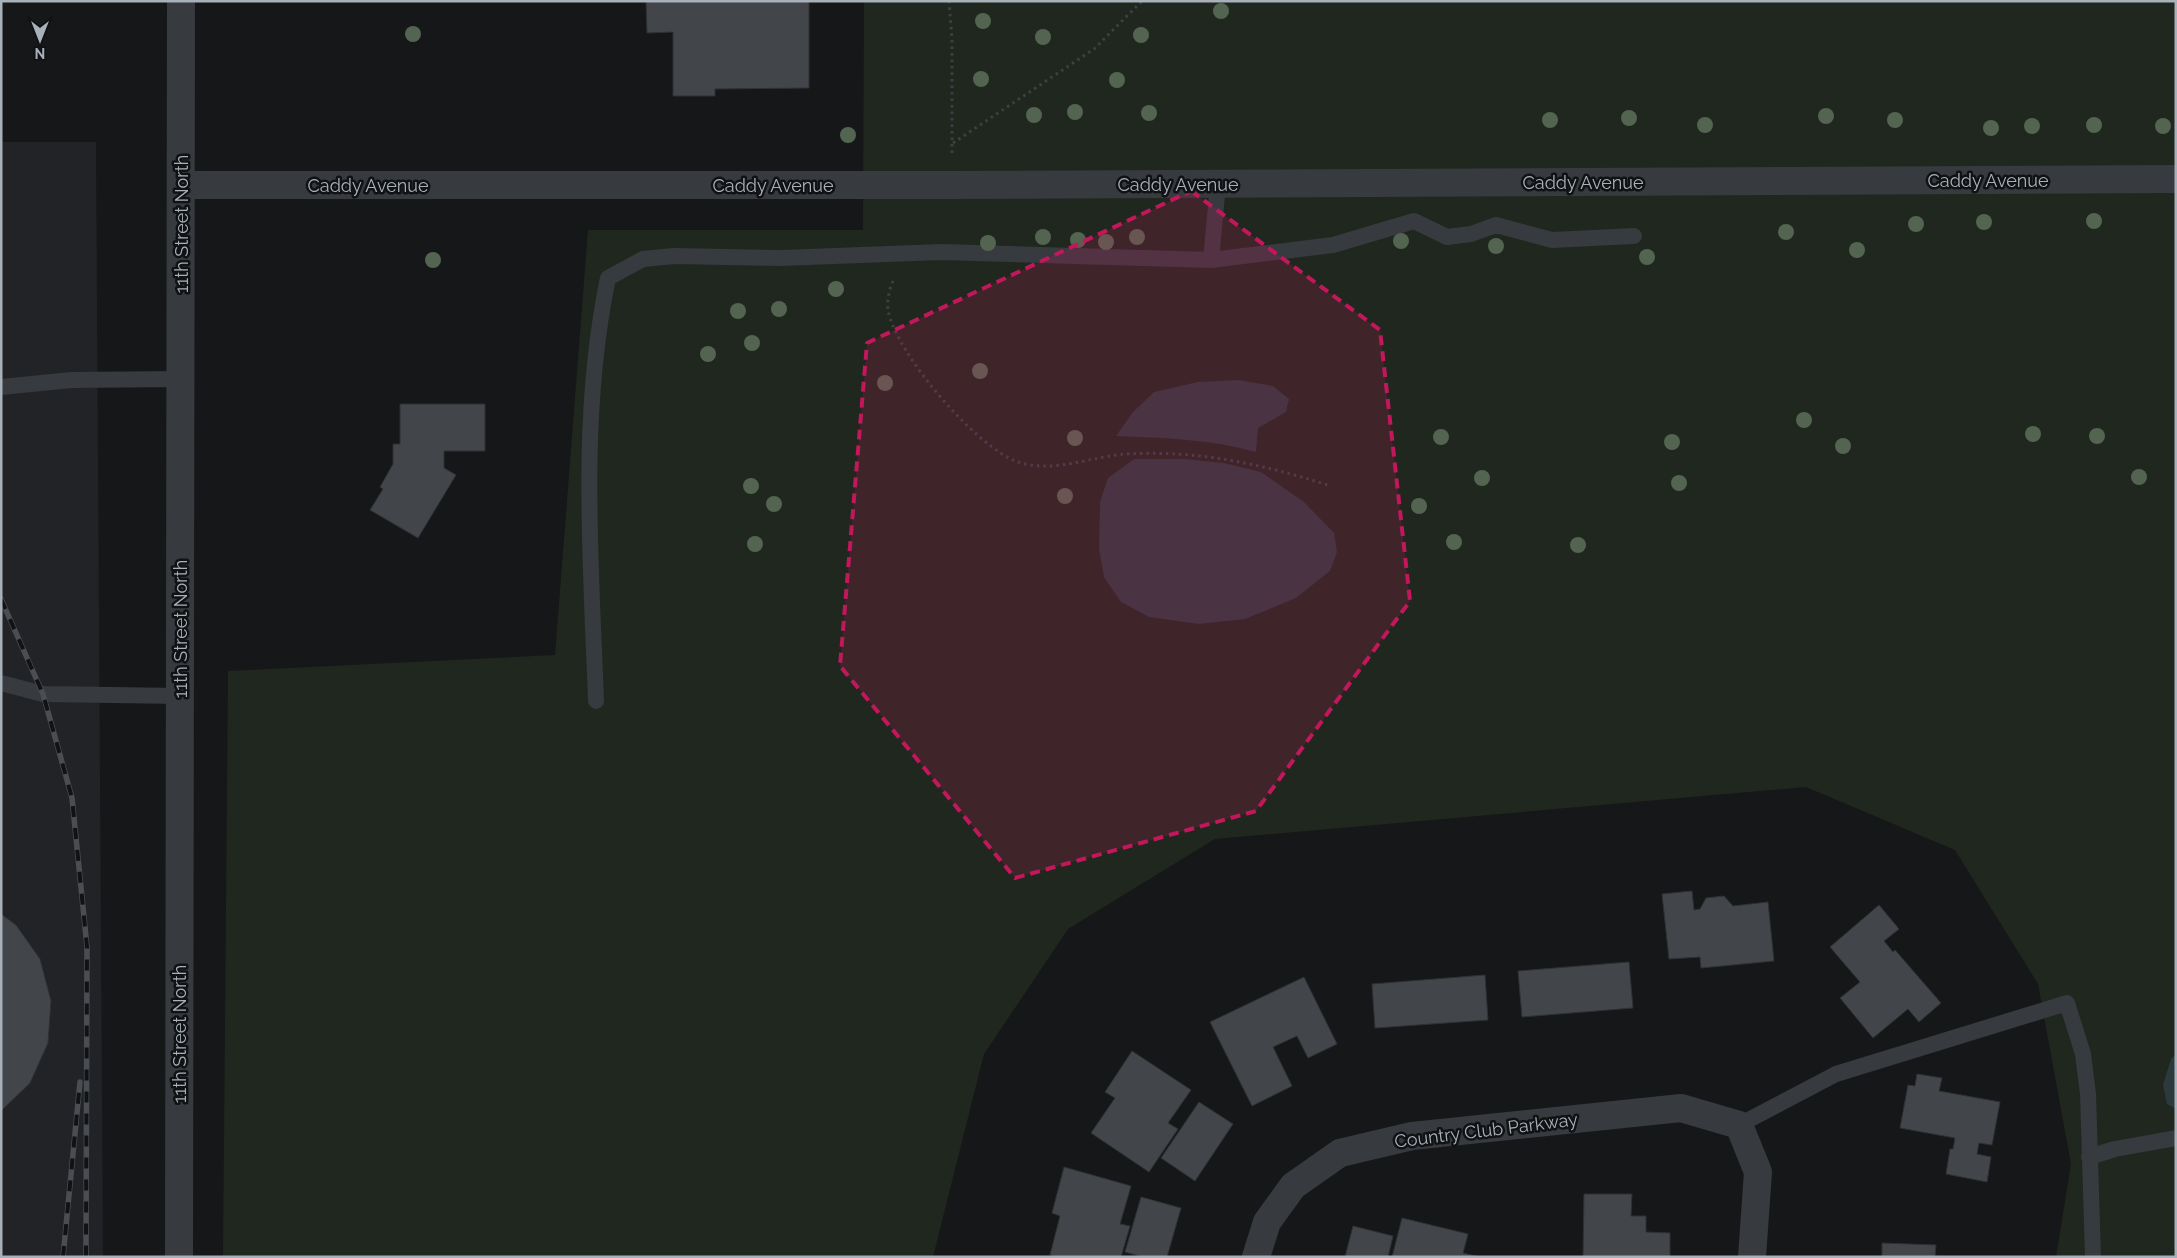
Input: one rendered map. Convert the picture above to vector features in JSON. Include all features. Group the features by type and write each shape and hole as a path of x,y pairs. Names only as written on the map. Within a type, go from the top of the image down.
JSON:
{"street":[{"name":"11th Street North","path":"179,1257 181,1"},
{"name":"Caddy Avenue","path":"181,185 949,185 2176,179"},
{"name":"Country Club Parkway","path":"1256,1257 1267,1222 1293,1186 1340,1153 1412,1136 1681,1108 1739,1126"},
{"path":"1739,1126 1758,1172 1752,1257"}],"lane":[{"path":"1212,260 1218,184"},
{"path":"596,701 590,461 593,372 599,319 608,278 642,259 674,256 780,258 942,252 1212,260 1333,245 1414,221 1447,237 1471,234 1496,225 1552,240 1634,236"},
{"path":"1,387 72,380 180,379"},
{"path":"1,683 43,694 180,696"},
{"path":"1739,1126 1836,1074 2067,1003 2083,1054 2088,1094 2093,1257"},
{"path":"2089,1157 2115,1149 2176,1138"}],"path":[{"path":"948,1 952,39 952,144 949,185"},
{"path":"952,144 1094,49 1142,1"},
{"path":"894,278 888,296 888,310 894,325 924,379 948,406 1000,453 1006,456 1019,462 1039,465 1058,465 1125,454 1170,454 1217,458 1258,464 1331,486"}],"highlighted area":[{"path":"1191,191 1380,330 1410,601 1256,811 1015,878 840,666 867,343"}],"shaded area":[{"path":"864,1 2176,1 2176,1257 2056,1257 2071,1164 2038,984 1955,850 1806,787 1215,839 1068,929 984,1054 933,1257 223,1257 228,671 555,655 588,230 863,230"},
{"path":"1,142 96,142 103,1257 1,1257"},
{"path":"1239,380 1273,386 1289,399 1286,412 1258,428 1256,452 1204,442 1116,436 1133,412 1154,392 1198,382"},
{"path":"1134,459 1184,459 1224,463 1261,472 1304,502 1334,533 1337,552 1330,571 1296,598 1245,619 1199,624 1149,617 1121,602 1104,577 1099,549 1100,502 1108,478"},
{"path":"2176,1054 2176,1109 2167,1104 2163,1085 2171,1059"}],"building":[{"path":"646,1 809,1 809,88 715,89 715,96 673,96 673,32 647,33"},
{"path":"400,404 485,404 485,451 444,451 444,468 456,475 418,538 370,510 383,489 380,487 393,464 393,444 400,444"},
{"path":"1692,891 1694,910 1700,909 1706,898 1724,896 1733,906 1768,902 1774,961 1701,968 1700,957 1669,959 1662,894"},
{"path":"1879,905 1899,929 1884,941 1893,952 1895,950 1941,1003 1919,1022 1908,1009 1873,1038 1840,998 1860,982 1830,947"},
{"path":"1,914 16,925 40,959 51,1001 48,1043 30,1083 1,1111"},
{"path":"1629,962 1633,1008 1522,1017 1518,971"},
{"path":"1485,975 1488,1020 1375,1028 1372,984"},
{"path":"1304,977 1337,1044 1308,1058 1297,1036 1273,1047 1292,1086 1252,1106 1210,1022"},
{"path":"1132,1051 1191,1090 1168,1123 1178,1129 1149,1172 1091,1133 1115,1098 1105,1092"},
{"path":"1917,1074 1942,1078 1939,1091 2000,1102 1992,1145 1979,1143 1977,1154 1991,1157 1987,1182 1946,1174 1950,1149 1953,1149 1955,1138 1900,1128 1908,1085 1915,1086"},
{"path":"1199,1102 1233,1124 1195,1181 1161,1158"},
{"path":"1064,1167 1131,1186 1120,1224 1130,1226 1121,1257 1056,1257 1050,1255 1060,1216 1052,1213"},
{"path":"1584,1194 1632,1194 1631,1216 1646,1216 1646,1232 1670,1233 1670,1257 1583,1257"},
{"path":"1141,1197 1181,1208 1167,1257 1143,1257 1125,1252"},
{"path":"1402,1218 1468,1234 1463,1253 1480,1257 1392,1257"},
{"path":"1353,1226 1393,1236 1388,1257 1345,1257"},
{"path":"1882,1243 1936,1245 1935,1257 1882,1257"}],"railway":[{"path":"1,599 43,694 72,798 87,947 86,1257"},
{"path":"63,1257 80,1082"}]}
